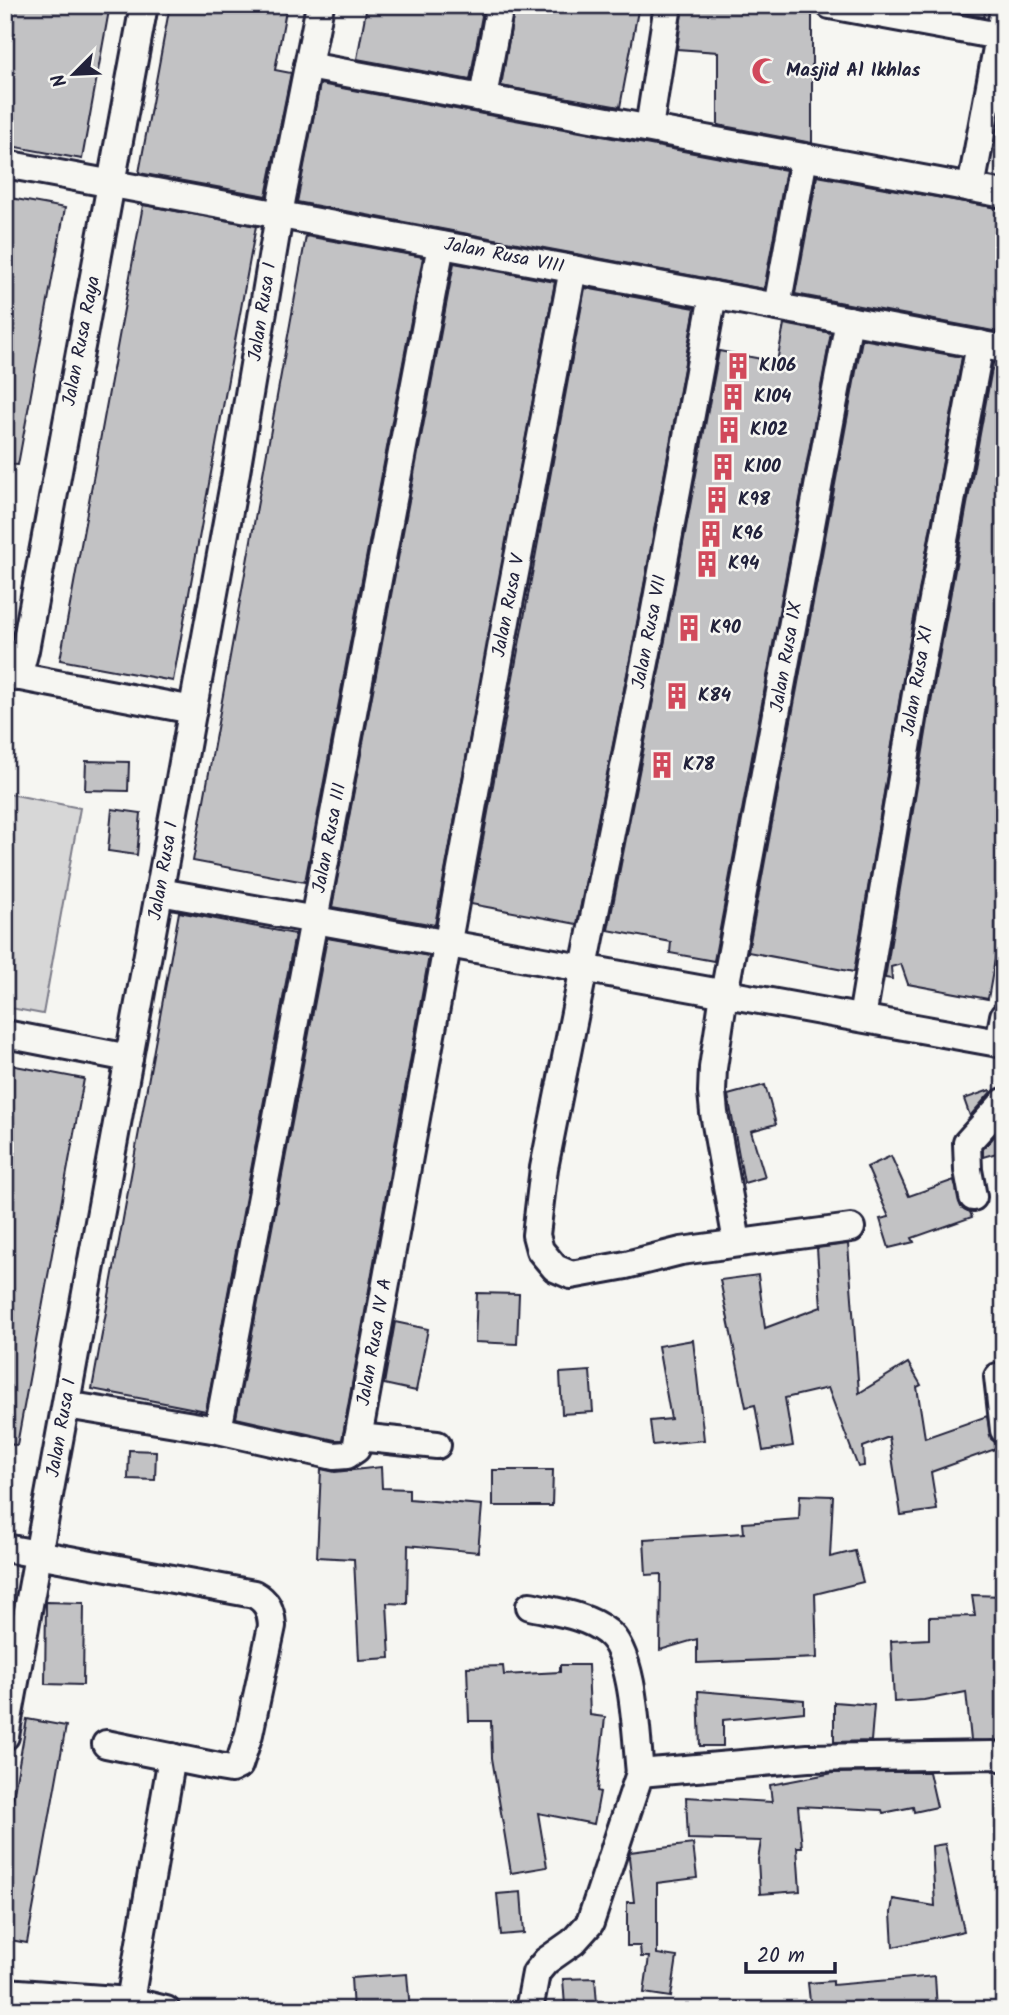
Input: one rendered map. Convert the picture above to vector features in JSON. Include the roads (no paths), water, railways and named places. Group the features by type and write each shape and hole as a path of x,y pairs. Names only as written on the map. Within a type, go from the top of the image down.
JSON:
{"street":[{"name":"Jalan Rusa Raya","path":"12,676 25,650 144,5"},
{"name":"Jalan Rusa I","path":"5,1736 235,478 279,215 320,5"},
{"path":"483,97 500,5"},
{"path":"649,128 668,5"},
{"path":"832,6 999,36"},
{"path":"971,188 1004,10"},
{"path":"308,66 1004,194"},
{"path":"777,307 804,157"},
{"name":"Jalan Rusa VIII","path":"5,164 992,346"},
{"name":"Jalan Rusa III","path":"218,1430 441,244"},
{"name":"Jalan Rusa V","path":"447,944 573,269"},
{"name":"Jalan Rusa VII","path":"713,295 650,638 544,1168 536,1235 541,1250 555,1268 571,1275 737,1242"},
{"name":"Jalan Rusa IX","path":"737,1242 714,1113 713,1068 724,994 849,320"},
{"name":"Jalan Rusa XI","path":"862,1018 919,676 992,346"},
{"path":"12,676 193,710"},
{"path":"160,892 1001,1043 1004,1016"},
{"name":"Jalan Rusa IV A","path":"358,1437 447,944"},
{"path":"5,1034 129,1058"},
{"path":"973,1196 967,1143 1004,1102"},
{"path":"737,1242 851,1228"},
{"path":"998,1377 1004,1430"},
{"path":"66,1405 218,1430 334,1456 348,1455 356,1449 358,1437 437,1445"},
{"path":"5,1548 254,1594 265,1602 271,1614 272,1626 242,1761 231,1769 106,1744"},
{"path":"529,2010 536,1973 546,1961 573,1942 590,1923 640,1773 628,1666 620,1645 608,1632 585,1619 530,1606"},
{"path":"640,1773 808,1758 993,1755 1004,1758"},
{"path":"130,2001 172,1757"},
{"path":"5,1992 130,2001 166,2010"}],"place":[{"name":"Masjid Al Ikhlas","path":"765,71"},
{"name":"K106","path":"738,366"},
{"name":"K104","path":"733,397"},
{"name":"K102","path":"729,430"},
{"name":"K100","path":"723,467"},
{"name":"K98","path":"717,500"},
{"name":"K96","path":"711,534"},
{"name":"K94","path":"707,564"},
{"name":"K90","path":"689,628"},
{"name":"K84","path":"677,696"},
{"name":"K78","path":"662,765"}]}
